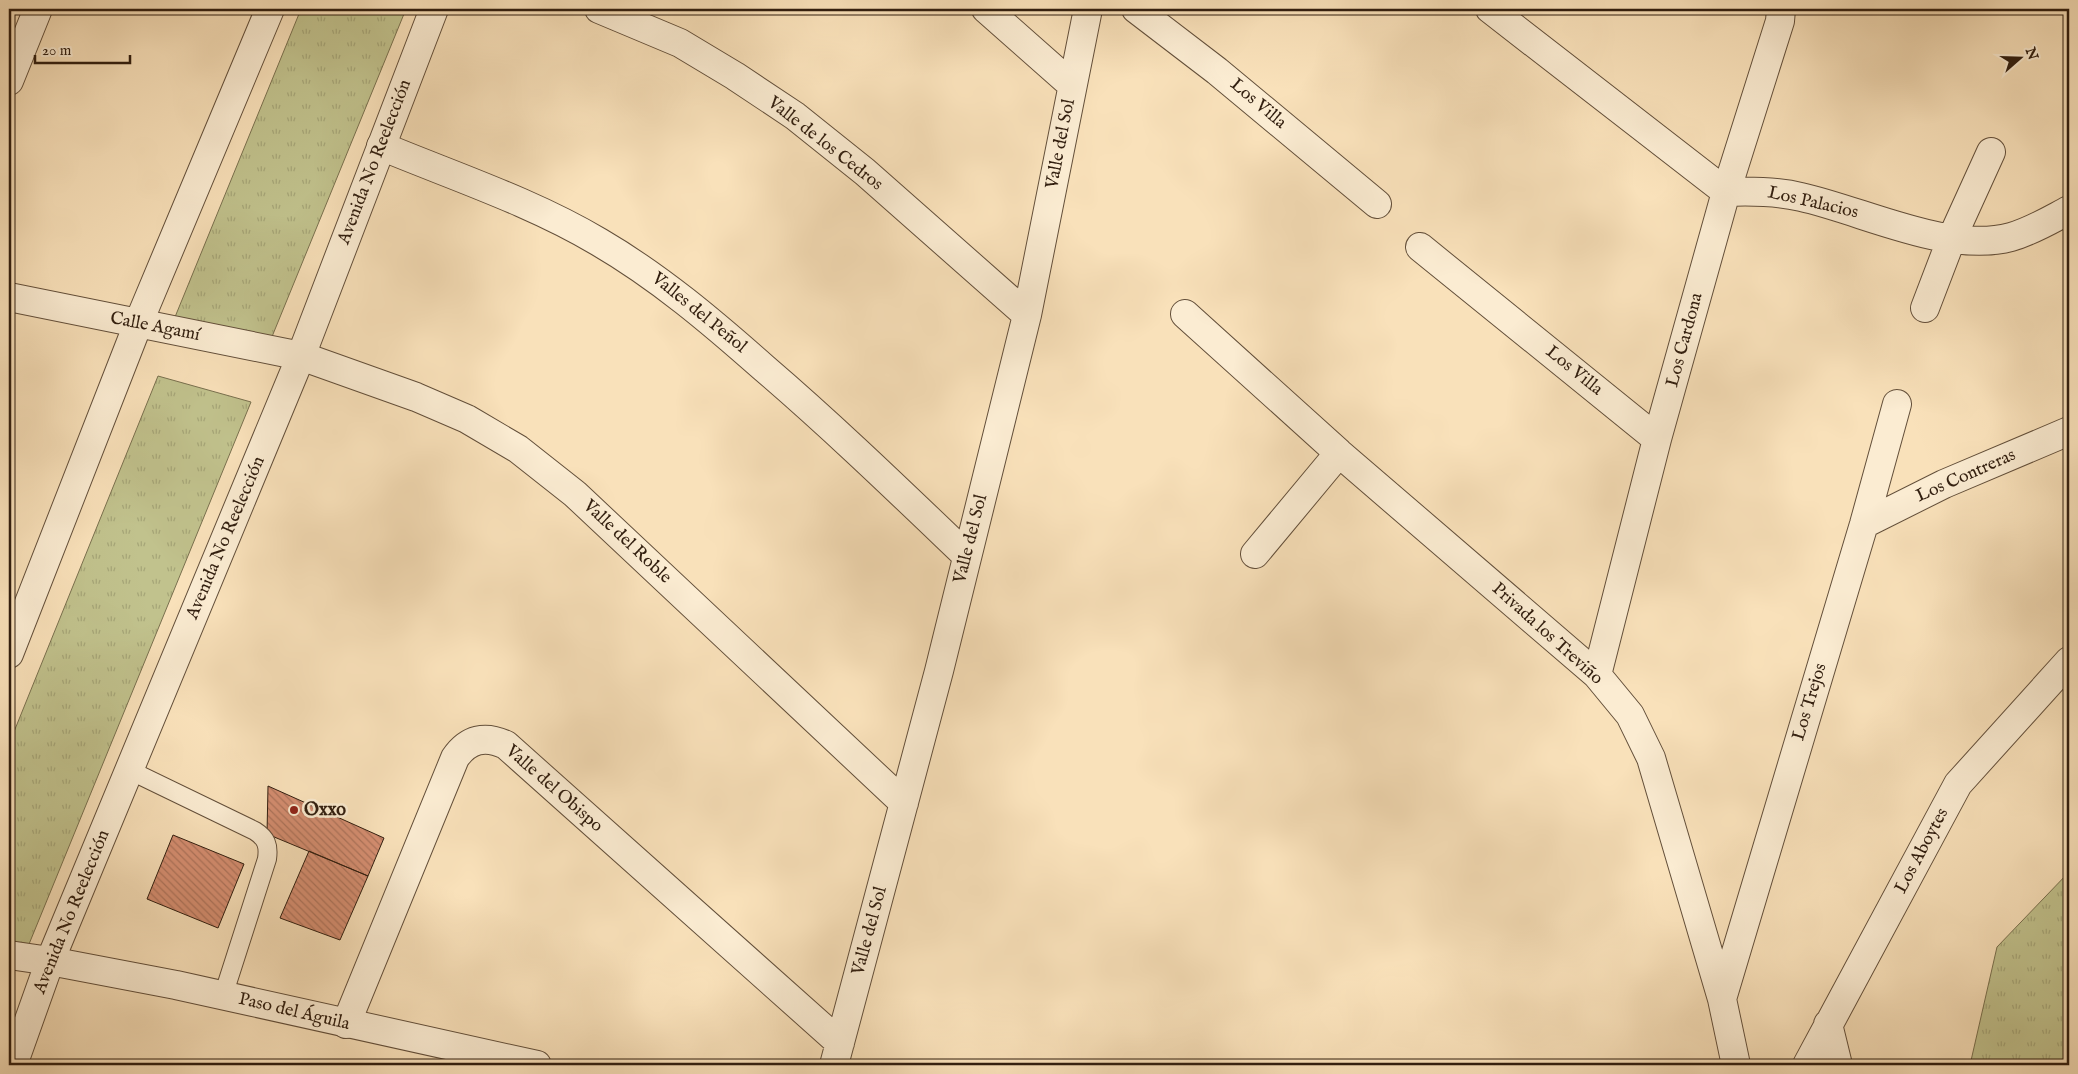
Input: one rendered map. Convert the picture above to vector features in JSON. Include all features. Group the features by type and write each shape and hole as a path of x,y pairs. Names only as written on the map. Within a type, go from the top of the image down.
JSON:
{"street":[{"path":"9,81 38,9"},
{"path":"9,654 138,324 270,9"},
{"name":"Avenida No Reelección","path":"13,1065 50,961 301,356 434,9"},
{"name":"Valle de los Cedros","path":"599,9 680,43 735,76 795,116 865,172 1028,315"},
{"path":"986,9 1072,85"},
{"name":"Valle del Sol","path":"837,1054 904,802 1028,315 1088,9"},
{"name":"Los Villa","path":"1136,9 1217,71 1377,204"},
{"path":"1490,9 1726,192"},
{"name":"Los Cardona","path":"1597,674 1657,439 1726,192 1780,21 1781,9"},
{"name":"Valles del Peñol","path":"381,146 549,215 598,241 646,271 703,314 786,387 967,556"},
{"path":"1925,308 1951,240 1991,152"},
{"name":"Los Palacios","path":"1726,192 1762,190 1801,197 1951,240 1983,240 2010,237 2037,227 2069,210"},
{"name":"Los Villa","path":"1420,247 1657,439"},
{"name":"Calle Agamí","path":"9,297 301,356"},
{"name":"Privada los Treviño","path":"1185,314 1339,453 1597,674 1630,715 1651,758 1722,999 1736,1065"},
{"name":"Valle del Roble","path":"301,356 416,397 467,419 518,449 575,494 904,802"},
{"name":"Los Trejos","path":"1722,999 1864,524 1897,404"},
{"name":"Los Contreras","path":"1864,524 1944,484 2069,431"},
{"path":"1255,554 1339,453"},
{"name":"Los Aboytes","path":"1807,1065 1958,784 2069,661"},
{"name":"Valle del Obispo","path":"346,1024 455,758 467,744 486,739 506,745 837,1054"},
{"name":"Paso del Águila","path":"9,955 176,985 536,1065"},
{"path":"1828,1024 1838,1065"}],"lane":[{"path":"129,770 254,831 263,836 267,843 267,858 223,996"}],"green space":[{"path":"301,9 406,9 269,344 175,317"},
{"path":"158,376 251,402 27,949 9,944 9,744"},
{"path":"2069,872 2069,1065 1970,1065 1997,947"}],"building":[{"name":"Oxxo","path":"268,786 384,838 368,876 267,834"},
{"path":"173,835 244,864 218,928 147,899"},
{"path":"309,851 368,876 340,940 280,918"}],"place":[{"name":"Oxxo","path":"294,810"}]}
